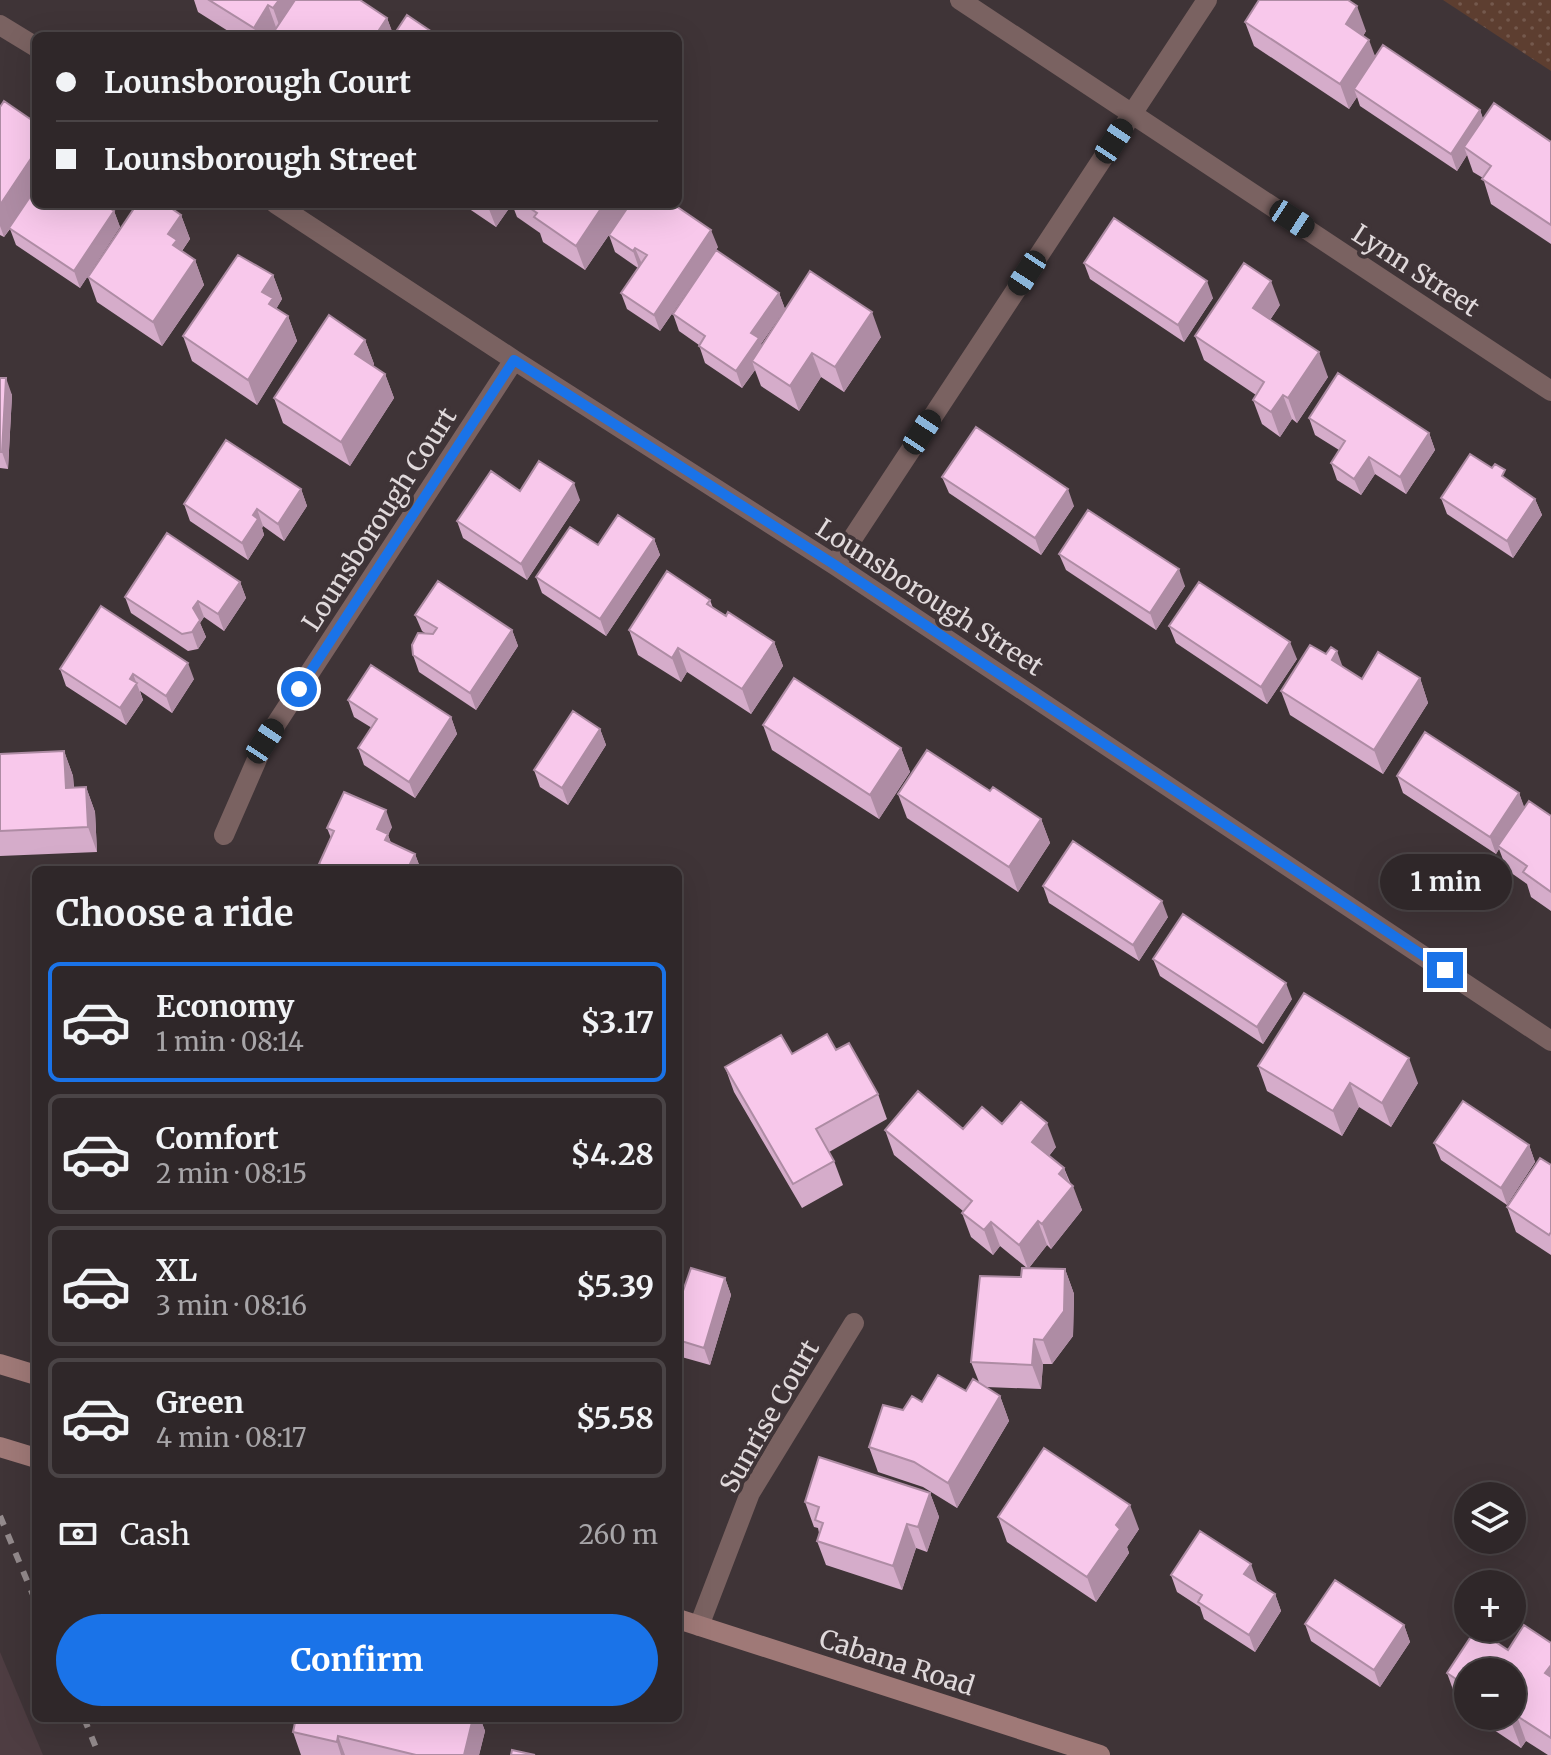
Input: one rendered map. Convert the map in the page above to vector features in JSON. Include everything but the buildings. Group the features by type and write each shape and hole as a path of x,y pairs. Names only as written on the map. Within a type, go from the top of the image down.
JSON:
{"main road":[{"path":"0,1364 32,1374"},
{"path":"0,1447 32,1457"},
{"name":"Cabana Road","path":"682,1620 1100,1755"}],"street":[{"name":"Lynn Street","path":"960,0 1551,391"},
{"path":"835,565 1207,0"},
{"path":"0,25 32,45"},
{"name":"Lounsborough Street","path":"282,208 835,565 1551,1041"},
{"name":"Lounsborough Court","path":"224,835 265,741 514,360"},
{"name":"Sunrise Court","path":"699,1626 750,1493 854,1323"}],"shaded area":[{"path":"1443,0 1551,0 1551,71"},
{"path":"0,1652 43,1755 0,1755"}],"railway":[{"path":"0,1516 32,1592"},
{"path":"86,1722 99,1755"}],"route":[{"path":"299,689 514,360 835,565 1445,970"}]}
